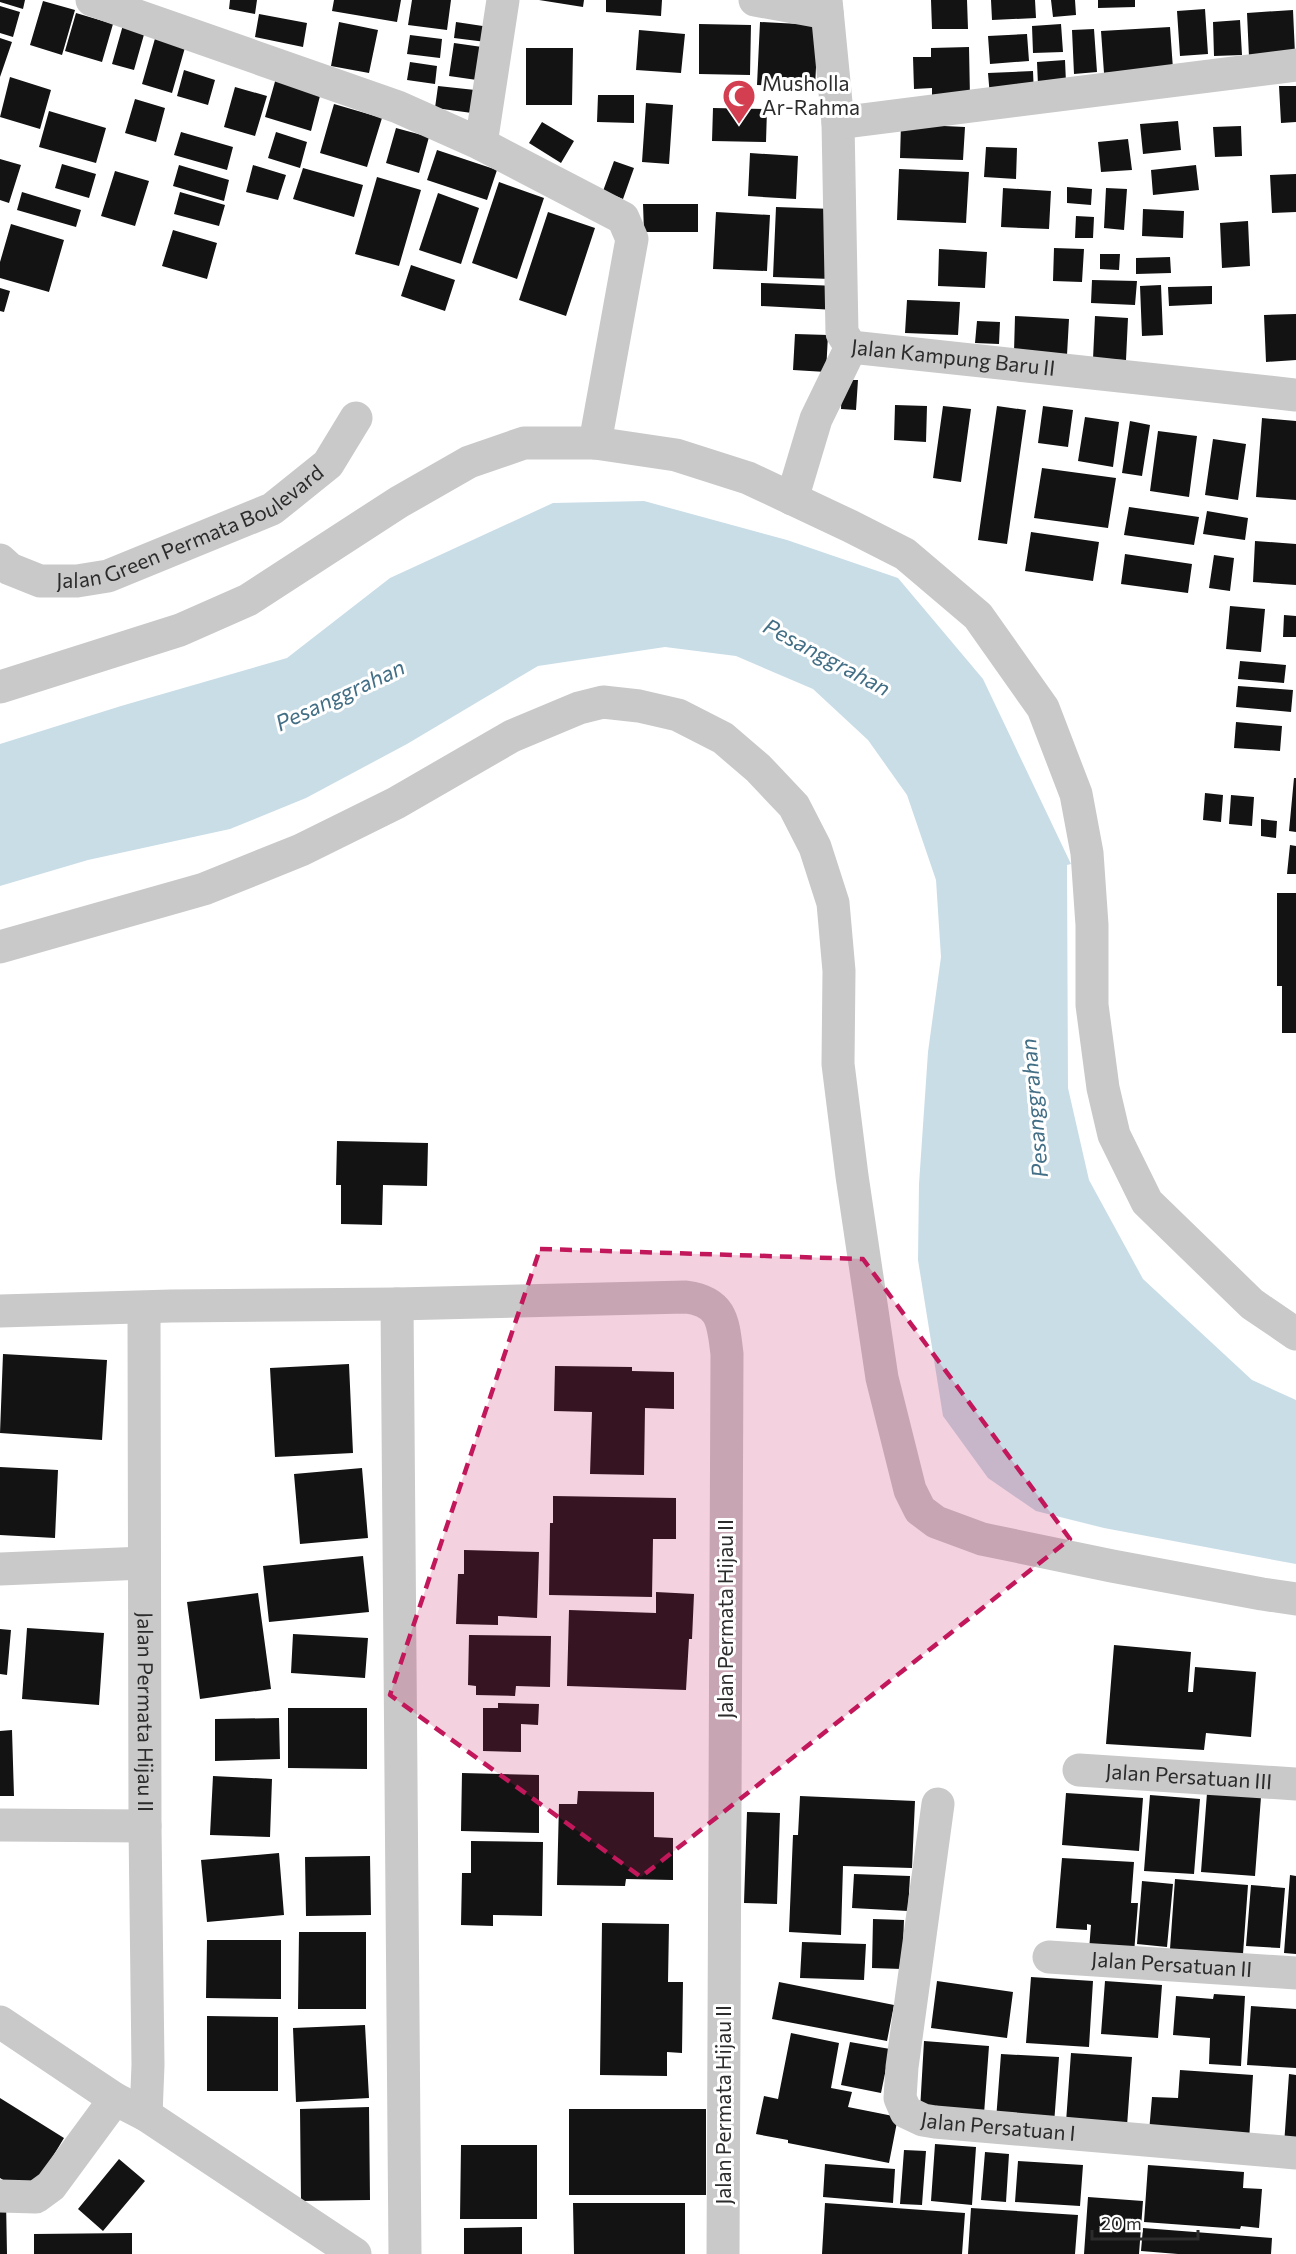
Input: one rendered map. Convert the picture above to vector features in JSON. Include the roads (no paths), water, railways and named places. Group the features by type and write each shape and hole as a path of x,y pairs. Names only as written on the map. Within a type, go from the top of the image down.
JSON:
{"street":[{"path":"92,0 398,106 481,144 623,218 632,239 595,442"},
{"path":"481,144 503,0"},
{"path":"755,0 827,6"},
{"name":"Jalan Kampung Baru II","path":"827,6 838,123 842,333 851,347 1296,395"},
{"path":"838,123 1296,65"},
{"path":"792,499 816,418 851,347"},
{"name":"Jalan Green Permata Boulevard","path":"0,560 10,569 40,581 77,581 108,576 272,509 328,464 356,418"},
{"path":"0,687 180,630 248,600 399,502 469,462 524,443 595,442 676,455 748,478 905,554 978,616 1043,708 1076,794 1087,853 1092,925 1092,1005 1103,1088 1114,1135 1147,1202 1252,1304 1296,1334"},
{"path":"0,947 204,889 301,850 396,803 512,736 579,708 603,702 639,706 678,715 696,724 723,738 758,768 794,806 815,847 832,903 839,971 838,1064 852,1176 882,1378 910,1490 920,1510 936,1522 982,1539 1112,1566 1296,1599"},
{"name":"Jalan Permata Hijau II","path":"0,1311 686,1297 702,1299 715,1308 723,1319 727,1354 723,2254"},
{"path":"397,1304 405,2254"},
{"name":"Jalan Permata Hijau II","path":"144,1308 148,2065 146,2115"},
{"path":"0,1569 144,1563"},
{"name":"Jalan Persatuan III","path":"1079,1770 1296,1784"},
{"name":"Jalan Persatuan I","path":"938,1804 902,2067 900,2098 906,2112 923,2120 935,2122 1296,2152"},
{"path":"0,1825 145,1826"},
{"name":"Jalan Persatuan II","path":"1049,1957 1296,1973"},
{"path":"0,2022 115,2099 146,2115 355,2254"},
{"path":"0,2196 36,2197 51,2186 115,2099"}],"water":[{"name":"Pesanggrahan","path":"644,501 787,540 898,578 983,679 1071,864 1067,865 1068,1088 1089,1180 1143,1279 1252,1380 1296,1400 1296,1564 1104,1528 1036,1511 988,1478 943,1416 918,1260 919,1184 928,1052 941,957 936,880 907,795 868,740 813,689 736,656 665,647 538,666 407,744 306,798 230,829 88,860 0,886 0,744 287,658 390,578 553,503"}],"place":[{"name":"Musholla Ar-Rahma","path":"739,125"}]}
